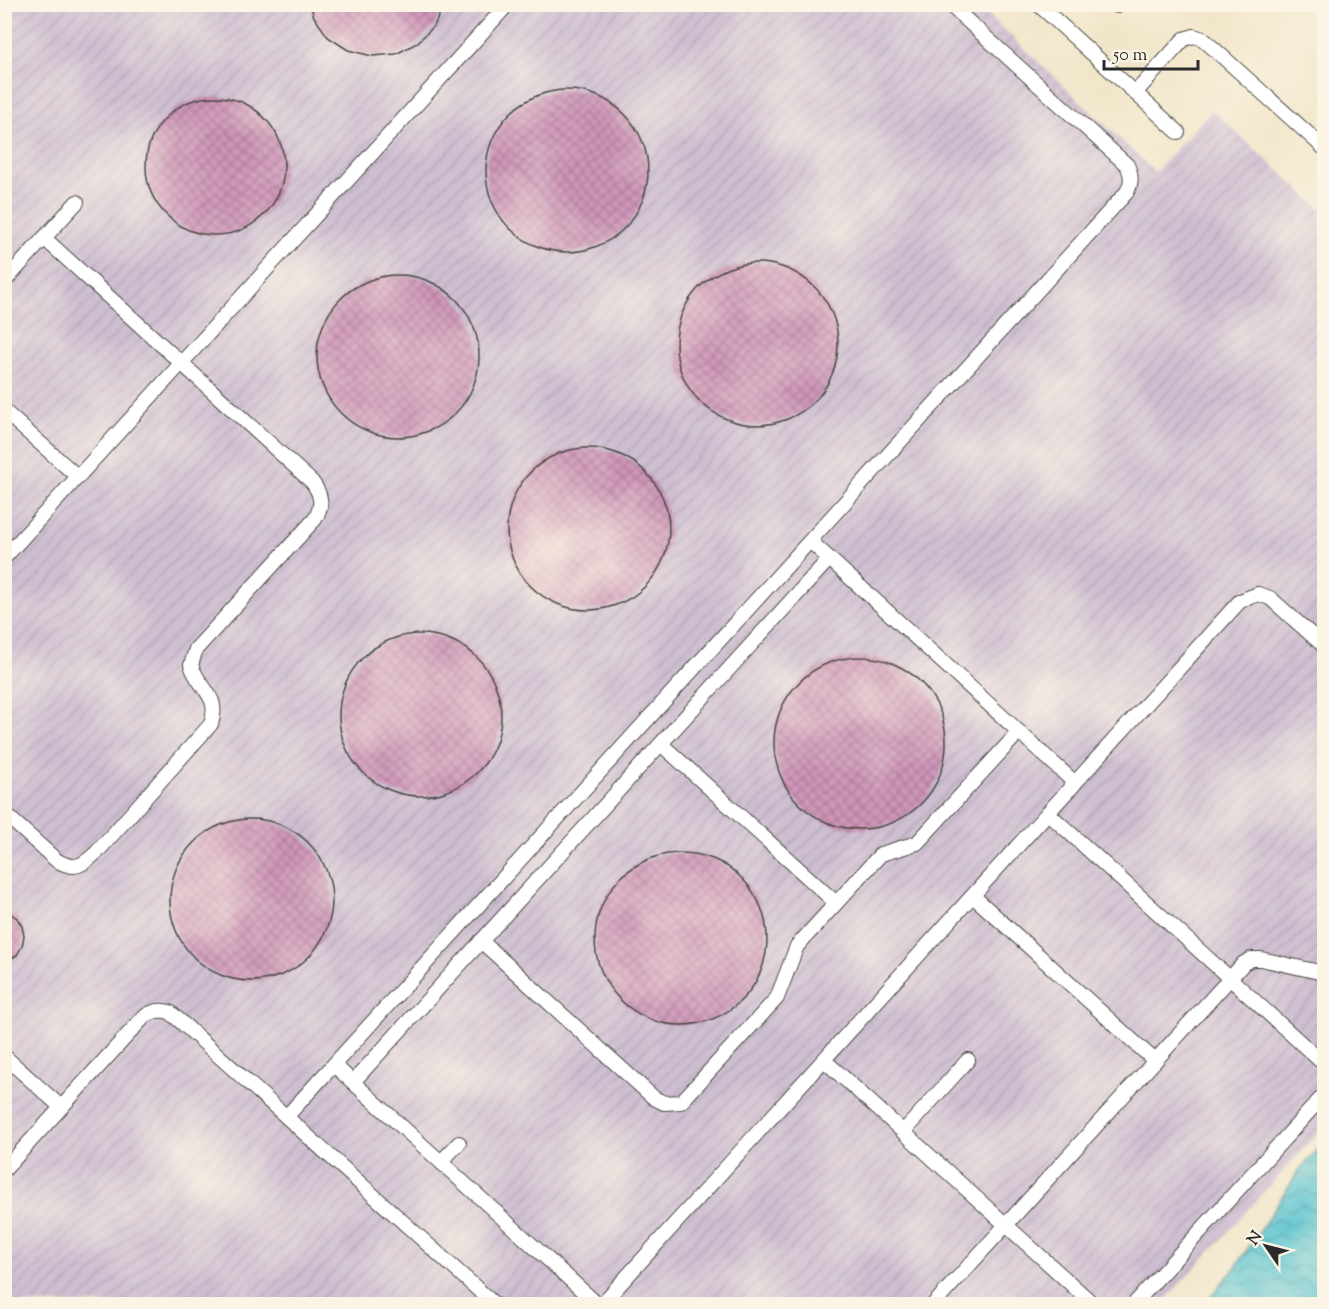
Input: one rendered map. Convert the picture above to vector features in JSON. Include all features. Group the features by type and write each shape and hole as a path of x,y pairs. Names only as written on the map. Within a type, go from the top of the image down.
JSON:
{"lane":[{"path":"4,558 508,4"},
{"path":"287,1116 1127,192 1131,183 1131,173 1127,165 949,4"},
{"path":"1038,4 1178,132"},
{"path":"1135,93 1184,39 1194,36 1203,39 1324,148"},
{"path":"4,282 77,202"},
{"path":"4,813 56,860 65,865 76,867 97,852 211,724 215,712 213,700 200,684 191,665 196,649 315,519 321,509 321,500 312,482 44,238"},
{"path":"4,411 78,477"},
{"path":"810,541 1075,783 1048,813 1324,1064"},
{"path":"353,1082 829,559"},
{"path":"334,1065 599,1305 1240,601 1258,594 1270,598 1324,646"},
{"path":"481,941 654,1098 664,1103 676,1104 686,1098 777,998 797,946 881,854 917,843 1019,732"},
{"path":"661,744 836,903"},
{"path":"973,896 1155,1061"},
{"path":"934,1305 1244,963 1257,958 1319,972 1324,977"},
{"path":"4,1170 143,1018 151,1012 161,1010 170,1012 494,1305"},
{"path":"4,1056 61,1107"},
{"path":"824,1060 1093,1305"},
{"path":"903,1132 968,1060"},
{"path":"1134,1305 1324,1095"},
{"path":"441,1162 459,1143"}],"shaded area":[{"path":"5,5 978,5 1155,172 1212,110 1324,212 1324,1126 1162,1304 5,1304"}],"water":[{"path":"1324,1143 1324,1304 1204,1304 1235,1268 1301,1168"}],"building":[{"path":"310,4 444,4 434,26 417,43 396,54 372,56 348,50 328,37 314,17"},
{"path":"567,90 583,91 598,96 625,113 642,140 647,155 647,187 642,202 625,229 598,246 583,251 567,252 551,251 536,246 509,229 492,202 487,187 486,171 487,155 492,140 509,113 536,96 551,91"},
{"path":"215,97 241,102 264,117 279,140 284,166 279,192 264,215 241,230 215,235 189,230 166,215 151,192 146,166 151,140 166,117 189,102"},
{"path":"757,263 773,264 788,269 815,286 832,313 837,328 837,360 832,375 815,402 788,419 773,424 757,425 741,424 726,419 699,402 682,375 677,360 676,344 677,328 682,313 699,286 726,269 741,264"},
{"path":"398,275 414,276 429,281 443,288 455,299 466,311 473,325 478,340 478,372 473,387 466,401 455,413 443,424 429,431 414,436 398,437 382,436 367,431 353,424 341,413 330,401 323,387 318,372 317,356 318,340 323,325 330,311 341,299 353,288 367,281 382,276"},
{"path":"588,448 604,449 619,454 646,471 663,498 668,513 668,545 663,560 646,587 619,604 604,609 588,610 572,609 557,604 530,587 513,560 508,545 507,529 508,513 513,498 530,471 557,454 572,449"},
{"path":"420,634 436,635 451,640 465,647 477,658 488,670 495,684 500,699 500,731 495,746 488,760 477,772 465,783 451,790 436,795 420,796 404,795 389,790 375,783 363,772 352,760 345,746 340,731 339,715 340,699 345,684 352,670 363,658 375,647 389,640 404,635"},
{"path":"860,657 877,658 893,663 908,671 921,682 932,695 940,710 945,726 945,760 940,776 932,791 921,804 908,815 893,823 877,828 860,829 843,828 827,823 812,815 799,804 788,791 780,776 775,760 774,743 775,726 780,710 788,695 799,682 812,671 827,663 843,658"},
{"path":"251,819 267,820 282,825 309,842 326,869 331,884 331,916 326,931 309,958 282,975 267,980 251,981 235,980 220,975 193,958 176,931 171,916 170,900 171,884 176,869 193,842 220,825 235,820"},
{"path":"681,853 698,854 714,859 729,867 742,878 753,891 761,906 766,922 766,956 761,972 753,987 742,1000 729,1011 714,1019 698,1024 681,1025 664,1024 648,1019 633,1011 620,1000 609,987 601,972 596,956 595,939 596,922 601,906 609,891 620,878 633,867 648,859 664,854"},
{"path":"4,909 17,918 24,936 17,955 4,963"}]}
